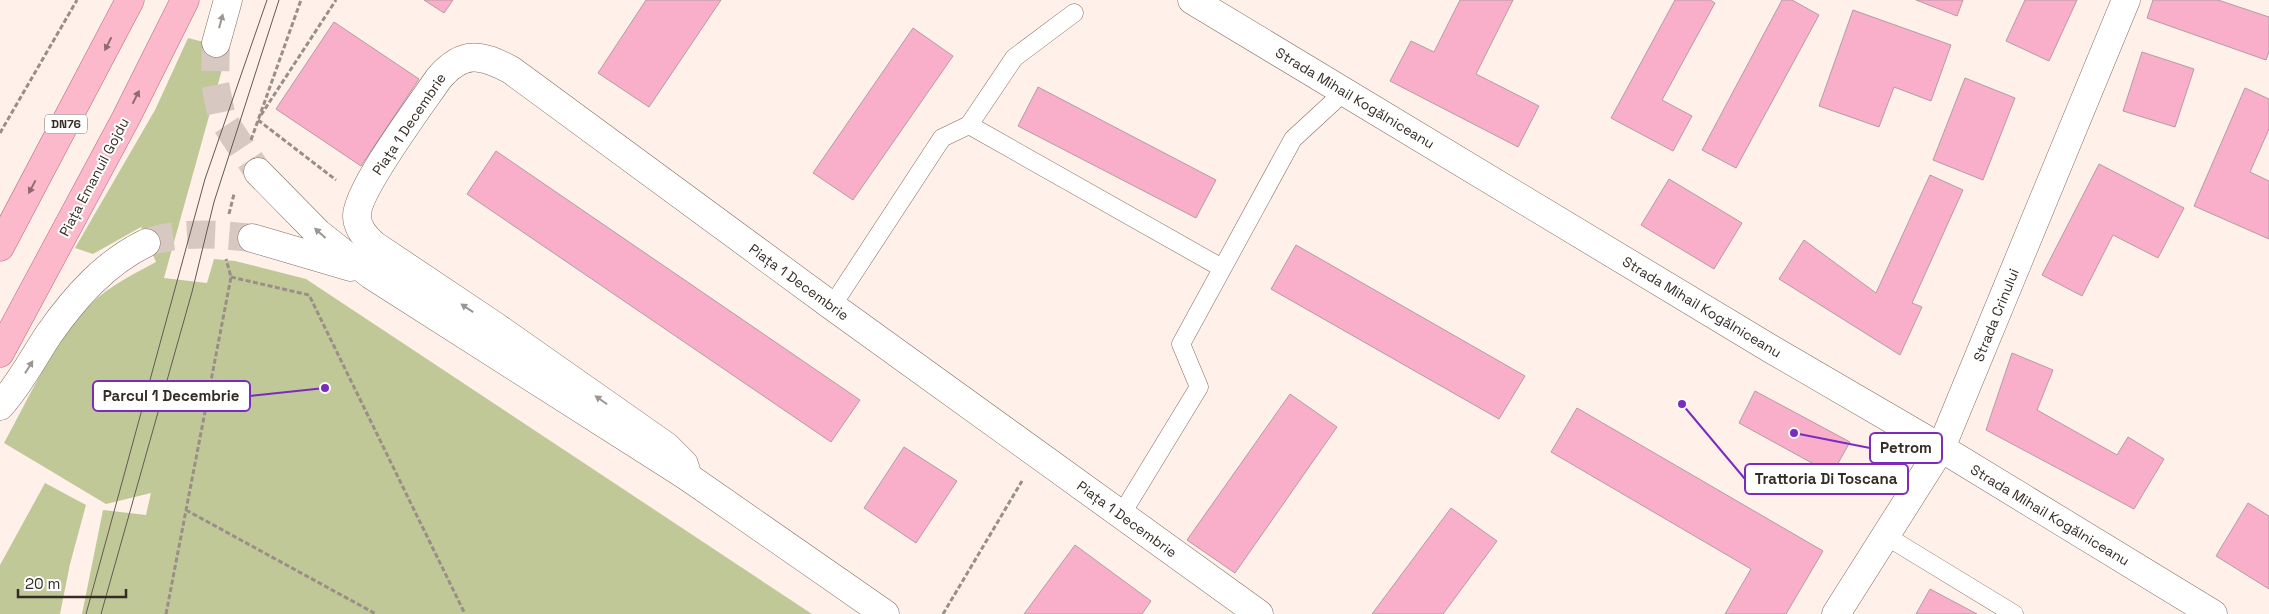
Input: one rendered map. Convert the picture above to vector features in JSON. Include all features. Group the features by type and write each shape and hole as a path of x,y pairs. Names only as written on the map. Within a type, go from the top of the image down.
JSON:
{"main road":[{"name":"DN76","path":"0,247 130,0"},
{"name":"Piața Emanuil Gojdu","path":"0,352 126,118 185,0"}],"street":[{"path":"216,43 228,0"},
{"name":"Strada Mihail Kogălniceanu","path":"1192,0 1771,349 1941,448 2213,614"},
{"name":"Strada Crinului","path":"1836,614 1941,448 2126,0"},
{"name":"Piața 1 Decembrie","path":"364,192 438,78 447,68 460,60 472,56 493,61 519,76 1037,455 1260,614"},
{"path":"258,172 318,232 371,275 688,477 884,614"},
{"path":"364,192 357,214 359,227 374,245 495,326 666,446 684,464 688,477"},
{"path":"252,238 327,259 371,275"},
{"path":"0,406 14,391 49,334 82,290 108,267 146,243"}],"lane":[{"path":"832,306 942,138 969,125 1014,58 1074,13"},
{"path":"1120,515 1199,387 1181,344 1293,139 1344,92"},
{"path":"969,125 1222,268"},
{"path":"1886,536 2014,614"}],"path":[{"path":"0,133 77,0"},
{"path":"336,0 258,120 364,192"},
{"path":"166,614 232,277 309,295 464,614"},
{"path":"942,614 1037,455"},
{"path":"186,510 376,614"}],"green space":[{"path":"188,38 228,48 164,278 207,283 214,259 235,261 306,279 812,614 82,614 103,510 146,515 151,493 106,504 4,443 54,351 78,318 106,292 156,262 141,227 93,254 75,248 155,110"},
{"path":"45,483 86,505 70,564 60,614 0,614 0,565"}],"building":[{"path":"424,0 453,0 444,13"},
{"path":"646,0 721,0 649,107 598,73"},
{"path":"1460,0 1513,0 1476,74 1539,106 1518,147 1390,81 1411,41 1434,52"},
{"path":"1675,0 1710,0 1715,3 1662,100 1692,116 1673,151 1611,118"},
{"path":"1782,0 1792,0 1819,15 1736,168 1702,150"},
{"path":"1916,0 1963,0 1957,16"},
{"path":"2025,0 2077,0 2049,61 2006,41"},
{"path":"2153,0 2218,0 2269,17 2269,52 2266,60 2147,18"},
{"path":"1853,10 1951,45 1931,101 1894,87 1879,127 1819,106"},
{"path":"334,22 419,79 361,166 276,109"},
{"path":"913,28 953,56 853,200 813,173"},
{"path":"2142,52 2194,69 2175,127 2123,111"},
{"path":"1965,78 2015,98 1983,180 1933,160"},
{"path":"1038,87 1216,180 1196,218 1018,126"},
{"path":"2245,88 2269,99 2269,129 2250,172 2269,181 2269,239 2194,206"},
{"path":"496,151 860,400 831,442 467,194"},
{"path":"2099,164 2184,208 2158,258 2113,235 2082,296 2042,275"},
{"path":"1930,175 1963,190 1912,303 1922,307 1900,355 1779,279 1804,240 1876,293"},
{"path":"1669,179 1742,223 1714,269 1641,225"},
{"path":"1296,245 1525,376 1499,419 1271,289"},
{"path":"2012,353 2053,370 2037,410 2117,455 2128,437 2164,459 2134,509 1986,430"},
{"path":"1755,391 1850,442 1832,474 1739,423"},
{"path":"1290,394 1337,427 1235,573 1187,540"},
{"path":"1577,408 1823,551 1786,614 1725,614 1751,569 1551,452"},
{"path":"904,447 957,481 916,543 864,508"},
{"path":"2248,503 2269,516 2269,589 2216,556"},
{"path":"1451,508 1497,541 1443,614 1372,614"},
{"path":"1075,545 1151,601 1142,614 1024,614"},
{"path":"1930,589 1977,614 1916,614"}],"tunnel":[{"path":"216,43 215,83 222,118 258,172"},
{"path":"146,243 158,239 185,235 226,235 252,238"}],"tram line":[{"path":"86,614 205,179 267,0"},
{"path":"101,614 192,292 214,202 279,0"}],"place":[{"name":"Parcul 1 Decembrie","path":"325,388"},
{"name":"Trattoria Di Toscana","path":"1682,404"},
{"name":"Petrom","path":"1794,433"}]}
